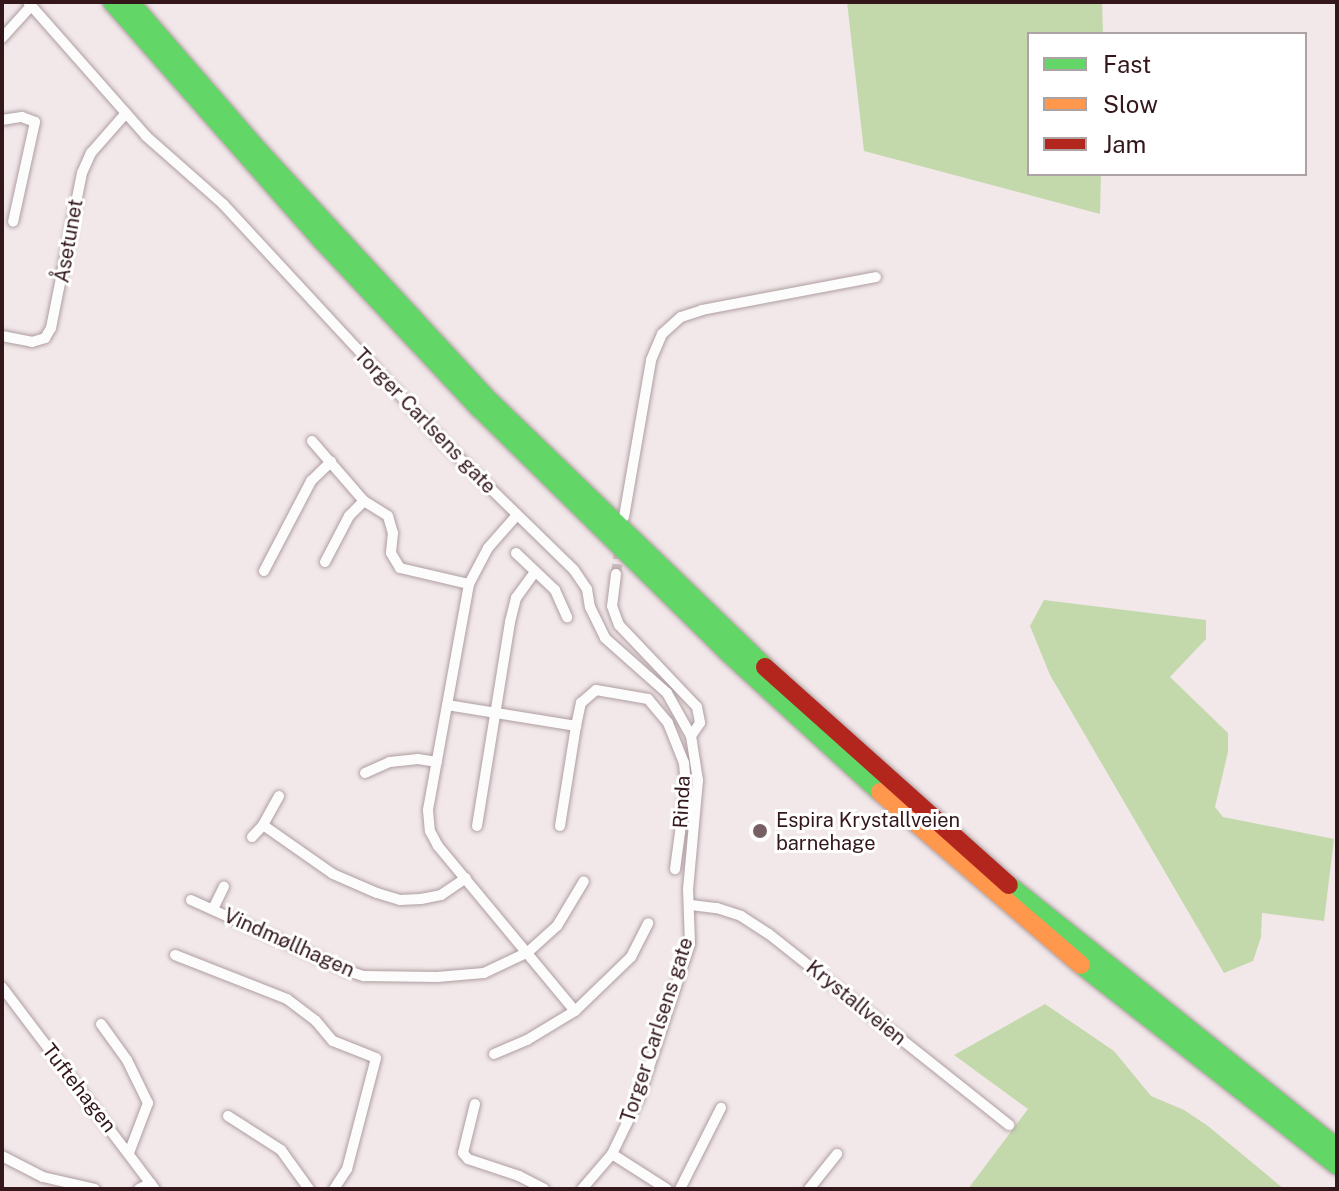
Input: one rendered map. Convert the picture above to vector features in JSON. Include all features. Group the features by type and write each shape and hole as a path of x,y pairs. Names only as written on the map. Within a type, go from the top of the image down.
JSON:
{"highway":[{"path":"112,2 323,242 480,409 727,652 904,814 1087,970 1337,1166"},
{"path":"130,2 260,152 491,402 736,641 1036,909 1337,1148"}],"street":[{"name":"Torger Carlsens gate","path":"2,38 30,4 167,157 223,204 447,446 574,570 587,589 590,607 605,638 667,693 691,736 698,780 688,889 691,905 690,944 638,1100 612,1154 582,1189"},
{"name":"Åsetunet","path":"2,336 32,342 45,338 51,328 82,173 91,153 126,113"},
{"path":"2,120 22,117 35,122 13,222"},
{"path":"624,517 651,360 662,334 681,317 702,310 876,277"},
{"path":"312,441 364,501 391,520 391,553 400,568 469,584"},
{"path":"264,571 311,481 331,462"},
{"path":"325,562 349,516 364,501"},
{"path":"517,515 488,548 469,584 428,810 430,831 438,846 575,1011"},
{"path":"516,553 555,590 567,617"},
{"path":"477,826 516,598 535,572"},
{"path":"616,574 612,606 619,625 697,707 700,723 691,736"},
{"name":"Rinda","path":"560,826 581,703 596,690 640,695 655,705 668,723 684,763 686,788 675,869"},
{"path":"447,705 576,726"},
{"path":"365,773 390,762 418,759 437,762"},
{"path":"252,837 263,825 279,796"},
{"path":"263,825 333,874 400,900 441,895 466,878"},
{"name":"Vindmøllhagen","path":"191,900 364,976 437,977 484,973 528,952 557,926 584,881"},
{"path":"213,909 224,886"},
{"name":"Krystallveien","path":"691,905 717,908 741,916 769,934 1009,1125"},
{"path":"494,1054 527,1040 575,1011 631,957 648,923"},
{"path":"175,955 287,999 316,1021 333,1041 376,1058 347,1169 334,1189"},
{"name":"Tuftehagen","path":"2,987 153,1186"},
{"path":"101,1024 139,1080 148,1103 129,1153"},
{"path":"475,1104 463,1153 468,1159 519,1176 544,1189"},
{"path":"680,1189 721,1108"},
{"path":"228,1116 281,1150 309,1189"},
{"path":"612,1154 667,1189"},
{"path":"814,1187 837,1154"},
{"path":"2,1156 43,1177 95,1189"},
{"path":"139,1189 153,1186"}],"green space":[{"path":"847,2 1102,2 1103,32 1027,32 1027,176 1101,176 1100,214 864,151"},
{"path":"1044,600 1206,620 1206,639 1170,677 1228,733 1228,752 1215,807 1223,817 1334,839 1324,921 1262,913 1261,937 1253,961 1224,973 1050,675 1030,626"},
{"path":"1045,1004 1114,1051 1151,1096 1184,1110 1208,1126 1284,1189 968,1189 1028,1109 954,1055"}],"tunnel":[{"path":"616,574 620,547"}],"traffic: fast":[{"path":"112,2 323,242 480,409 727,652 880,792"},
{"path":"130,2 260,152 491,402 765,667"},
{"path":"1009,885 1337,1148"},
{"path":"1081,965 1337,1166"}],"traffic: slow":[{"path":"880,792 1081,965"}],"traffic: jam":[{"path":"765,667 1009,885"}],"place":[{"name":"Espira Krystallveien barnehage","path":"760,831"}]}
